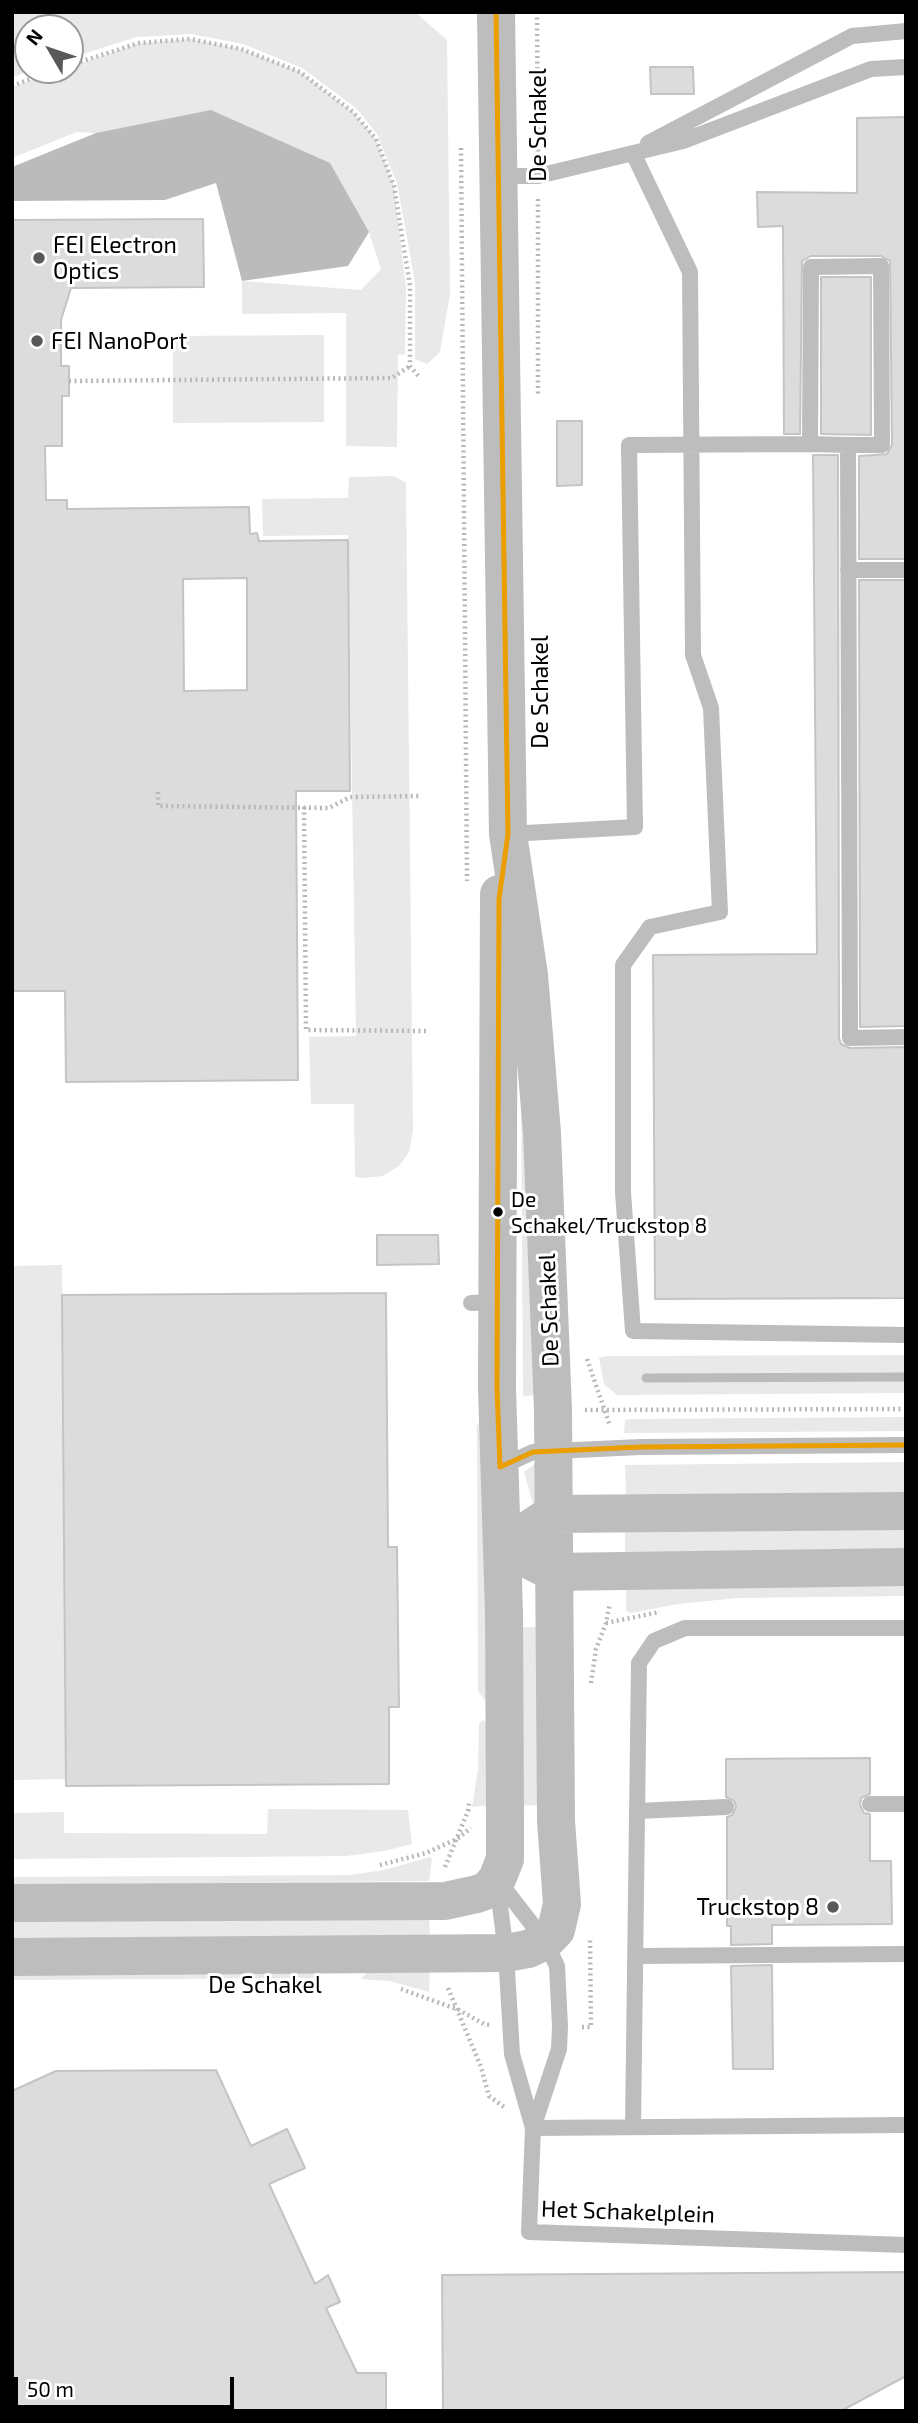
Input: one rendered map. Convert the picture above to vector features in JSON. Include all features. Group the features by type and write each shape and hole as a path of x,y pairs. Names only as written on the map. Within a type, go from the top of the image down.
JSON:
{"street":[{"name":"De Schakel","path":"12,1957 506,1953 528,1949 545,1941 556,1930 562,1904 556,1821 553,1410 542,1133 529,975 508,834 496,12"},
{"name":"De Schakel","path":"497,1879 505,1859 502,1546 497,1388 484,1303 499,899 508,834"},
{"path":"502,1546 552,1514 906,1511"},
{"path":"502,1546 553,1572 906,1567"},
{"path":"12,1903 445,1901 477,1894 488,1889 497,1879"}],"lane":[{"path":"630,154 852,36 906,31"},
{"path":"498,176 538,176 683,141 871,69 906,67"},
{"path":"630,154 690,272 693,654 711,708 720,912 650,927 622,965 623,1192 633,1331 906,1335"},
{"path":"508,834 635,827 629,445 882,445 881,266 811,267 810,444"},
{"path":"848,445 850,1038 906,1037"},
{"path":"848,570 906,570"},
{"path":"500,1467 533,1452 641,1447 906,1446"},
{"path":"633,2127 639,1663 654,1642 685,1628 906,1629"},
{"path":"870,1804 906,1804"},
{"path":"637,1811 726,1807"},
{"path":"497,1879 545,1941 557,1966 559,2049 533,2128 906,2125"},
{"name":"De Schakel","path":"497,1879 506,1953 512,2054 533,2128"},
{"path":"635,1955 906,1954"},
{"name":"Het Schakelplein","path":"533,2128 529,2232 906,2245"}],"path":[{"name":"De Schakel","path":"537,12 538,397"},
{"path":"84,61 139,43 190,39 241,49 300,72 352,111 376,139 394,186 410,286 410,366 421,378"},
{"path":"461,148 467,885"},
{"path":"69,381 392,378 410,366"},
{"path":"158,792 158,806 330,808 350,797 421,796"},
{"path":"304,807 306,1030 428,1031"},
{"name":"De Schakel","path":"587,1357 589,1369 606,1409 611,1450"},
{"path":"553,1410 906,1409"},
{"path":"373,1866 426,1853 457,1839 480,1822 505,1821"},
{"path":"398,1988 459,2010 484,2024 510,2025"},
{"path":"560,2026 591,2027"}],"shaded area":[{"path":"12,12 415,12 447,40 450,294 440,352 427,364 415,359 415,282 397,183 377,134 356,108 302,68 243,44 192,34 137,37 84,54 84,14 14,14 12,77"},
{"path":"190,39 241,49 300,72 353,112 376,139 394,186 406,288 405,354 398,355 397,447 346,446 346,313 242,314 242,281 361,290 381,269 369,232 96,133 77,132 12,158 12,87 21,84 84,84 84,62 139,43"},
{"path":"211,110 330,163 369,232 348,266 242,281 216,183 165,200 12,201 12,167 96,133"},
{"path":"324,335 324,422 173,423 173,336"},
{"path":"394,476 406,483 413,1131 409,1152 399,1166 383,1176 363,1178 355,1177 354,1104 311,1104 309,1037 356,1036 348,535 263,536 262,499 348,498 349,477"},
{"path":"521,1094 542,1395 523,1396"},
{"path":"62,1265 70,1779 12,1780 12,1266"},
{"path":"906,1355 906,1393 617,1395 604,1384 599,1358 606,1356"},
{"path":"906,1417 906,1431 624,1433 625,1420 632,1419"},
{"path":"483,1419 486,1702 478,1691 477,1426"},
{"path":"540,1460 543,1504 533,1504 524,1472"},
{"path":"906,1462 906,1495 626,1497 625,1465"},
{"path":"906,1526 906,1552 625,1552 625,1528"},
{"path":"906,1583 906,1596 738,1598 678,1604 631,1613 626,1611 626,1585"},
{"path":"519,1627 545,1627 545,1805 519,1806"},
{"path":"483,1720 486,1723 489,1805 472,1807 478,1769 479,1723"},
{"path":"268,1809 408,1810 412,1844 346,1856 12,1859 12,1813 64,1812 64,1833 267,1834"},
{"path":"430,1857 429,1881 12,1885 12,1877 350,1875 384,1870"},
{"path":"429,1912 430,1938 12,1942 12,1915"},
{"path":"430,1969 429,1992 389,1981 361,1979 369,1970"},
{"path":"313,1970 318,1978 12,1980 12,1972"}],"building":[{"path":"650,67 693,67 694,94 651,94"},
{"path":"906,117 906,559 859,559 859,456 887,454 892,445 890,261 881,256 811,256 802,261 800,434 784,434 783,226 758,227 757,192 857,193 857,118"},
{"path":"203,219 204,287 71,288 61,320 61,366 69,366 69,396 62,396 62,446 45,446 46,500 67,500 67,509 249,507 250,534 257,533 259,541 348,540 350,791 296,791 298,1080 66,1082 65,991 12,991 12,220","holes":["247,578 247,690 184,691 183,579"]},
{"path":"821,277 871,277 871,435 821,434"},
{"path":"557,421 582,421 582,485 557,486"},
{"path":"813,455 838,455 839,1038 841,1044 850,1048 906,1047 906,1298 655,1299 653,955 817,954"},
{"path":"859,580 906,580 906,1026 860,1027"},
{"path":"377,1235 438,1235 439,1264 377,1265"},
{"path":"386,1293 388,1547 397,1547 399,1707 389,1707 389,1784 66,1786 62,1295"},
{"path":"870,1758 870,1794 861,1798 860,1805 864,1813 870,1814 870,1861 891,1861 892,1924 772,1925 772,1944 731,1945 731,1926 727,1926 727,1817 732,1815 736,1807 734,1801 726,1797 726,1759"},
{"path":"772,1965 773,2069 733,2069 731,1966"},
{"path":"216,2070 251,2146 287,2129 305,2168 269,2184 315,2284 328,2275 340,2302 326,2308 357,2373 386,2373 386,2411 12,2411 12,2091 56,2071"},
{"path":"906,2272 906,2376 841,2411 443,2411 442,2275"}],"waterway":[{"path":"646,1378 906,1377"}],"transit line":[{"path":"496,12 508,834 499,899 497,1388 500,1467 533,1452 641,1447 906,1445"}],"place":[{"name":"FEI Electron Optics","path":"39,258"},
{"name":"FEI NanoPort","path":"37,341"},
{"name":"De Schakel/Truckstop 8","path":"498,1212"},
{"name":"Truckstop 8","path":"833,1907"}]}
